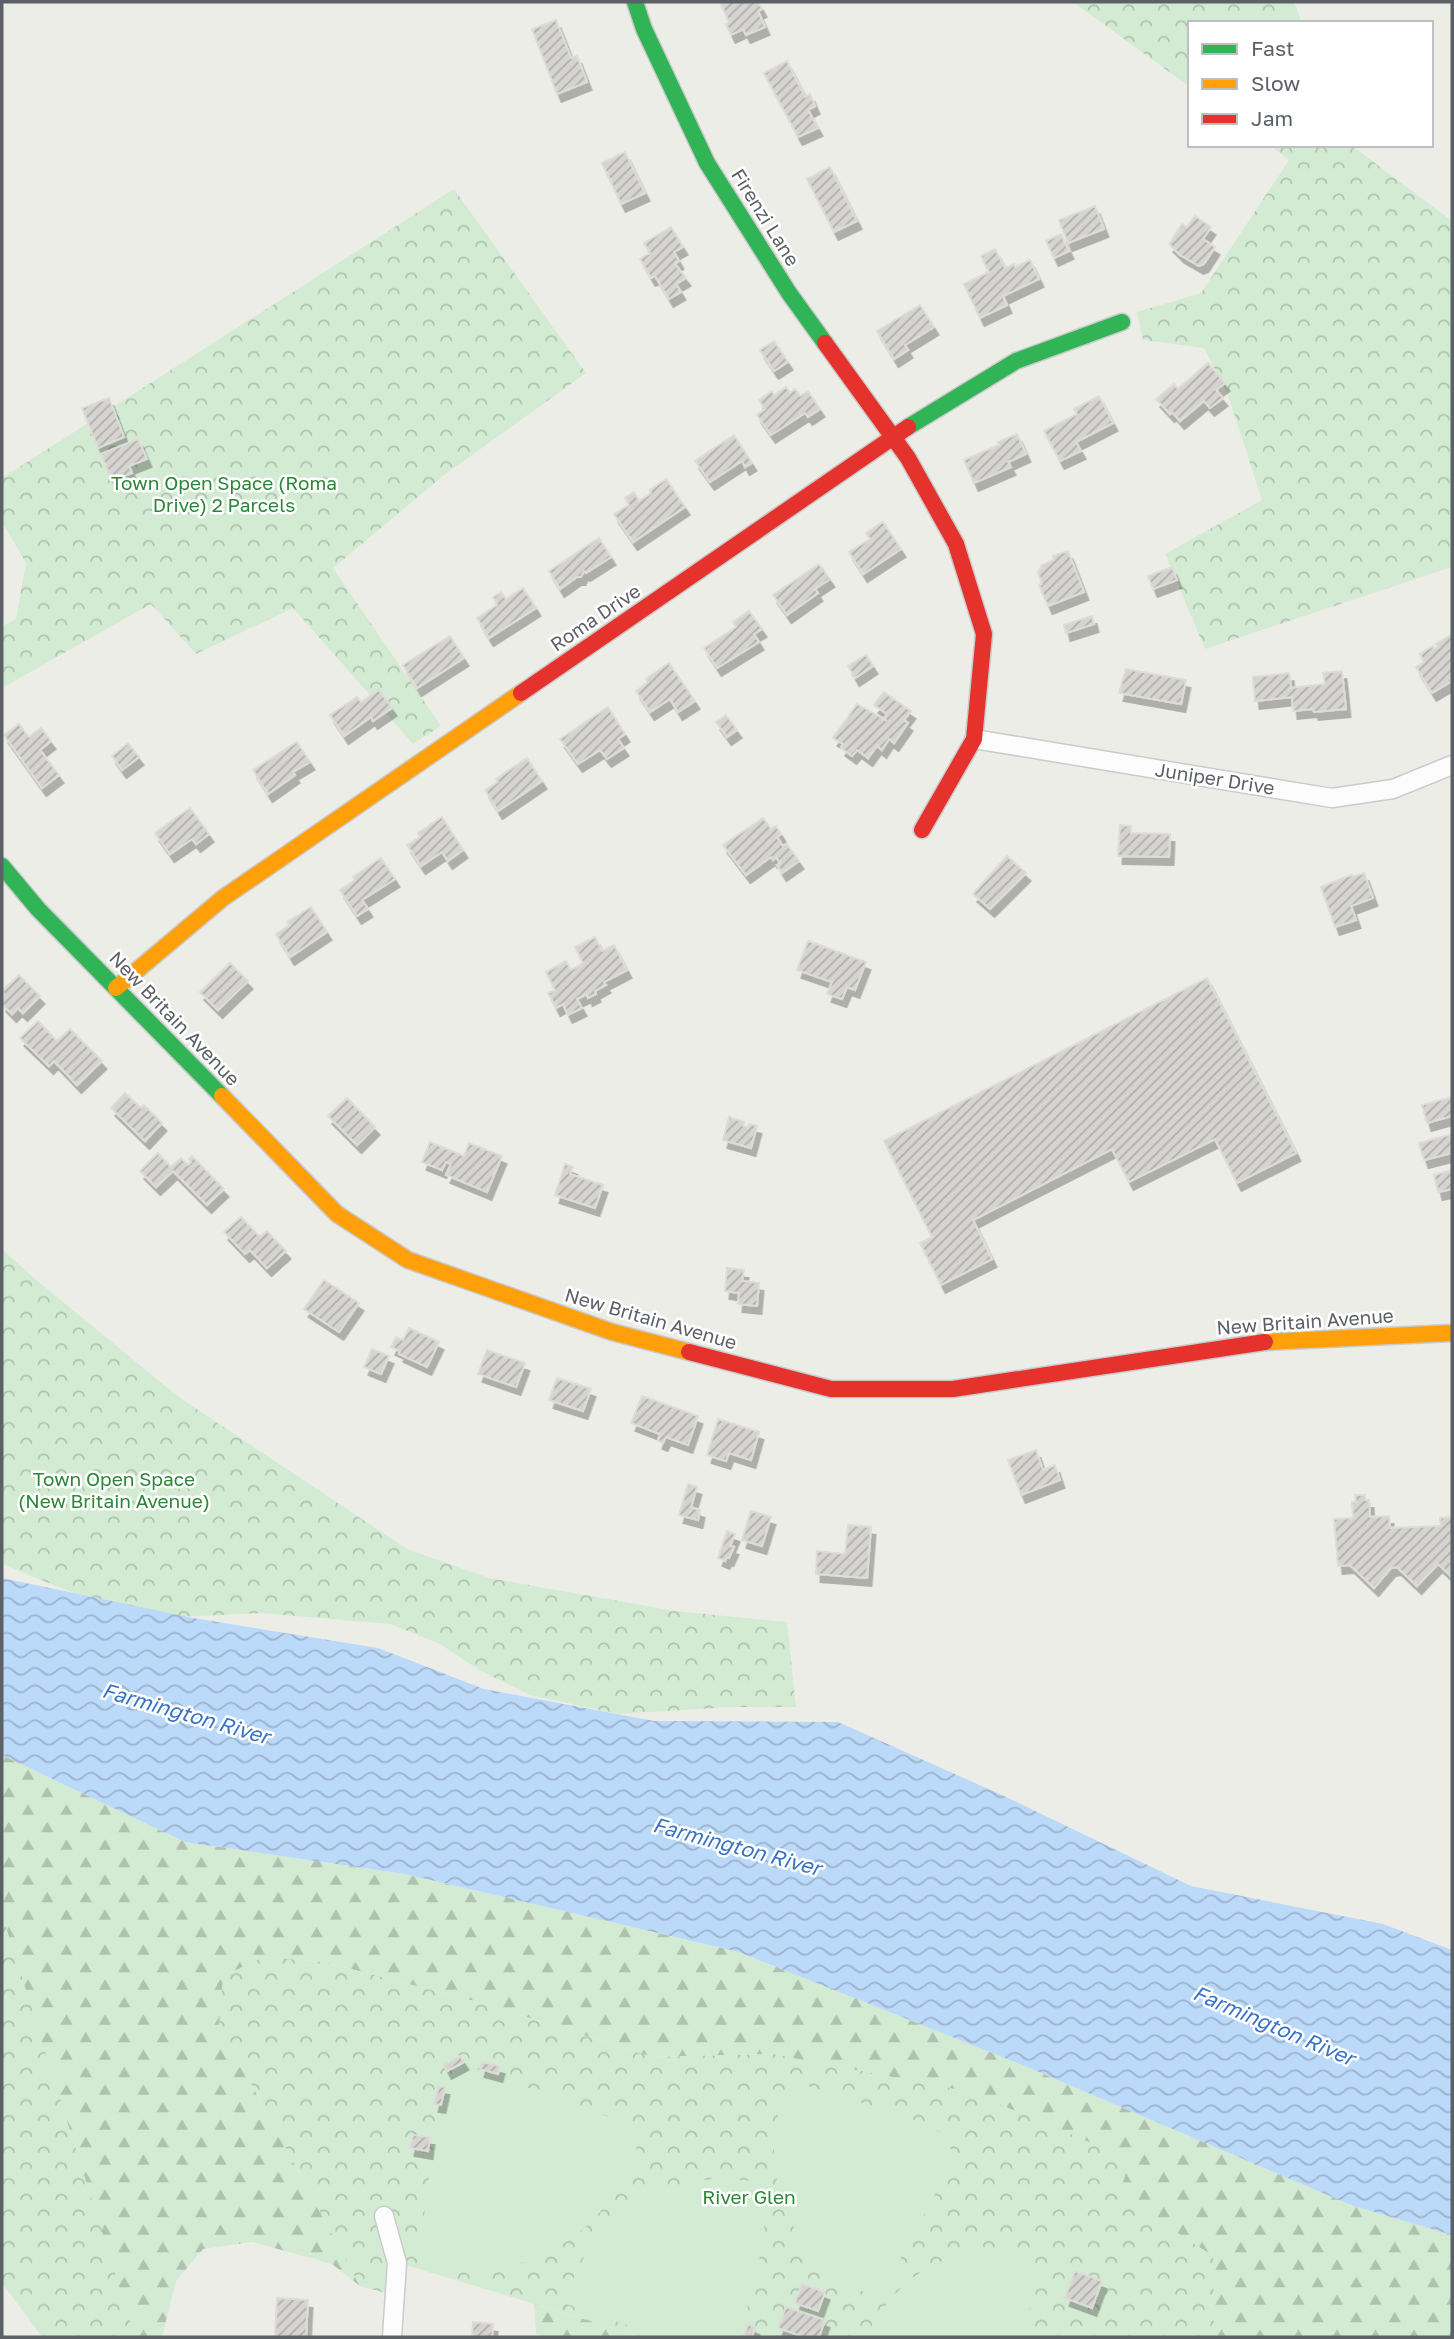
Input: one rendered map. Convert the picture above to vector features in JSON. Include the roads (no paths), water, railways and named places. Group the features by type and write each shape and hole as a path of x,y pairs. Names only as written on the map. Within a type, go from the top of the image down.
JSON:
{"street":[{"name":"Firenzi Lane","path":"635,2 644,29 707,163 789,293 894,437 956,544 984,634 974,739"},
{"name":"Roma Drive","path":"116,988 223,898 894,437 1016,361 1122,322"},
{"name":"Juniper Drive","path":"974,739 1332,797 1393,789 1452,765"},
{"path":"922,830 974,739"},
{"name":"New Britain Avenue","path":"2,866 38,909 337,1214 408,1261 612,1332 831,1389 953,1389 1255,1342 1452,1333"},
{"path":"384,2216 397,2263 392,2337"}],"water":[{"name":"Farmington River","path":"2,1578 193,1618 378,1648 484,1689 654,1721 838,1722 1002,1795 1191,1886 1383,1924 1452,1950 1452,2235 1351,2205 1020,2064 739,1952 405,1874 185,1842 2,1755"}],"park label":[{"name":"Town Open Space (Roma Drive) 2 Parcels","path":"224,493"},
{"name":"Town Open Space (New Britain Avenue)","path":"114,1489"},
{"name":"River Glen","path":"749,2196"}]}
